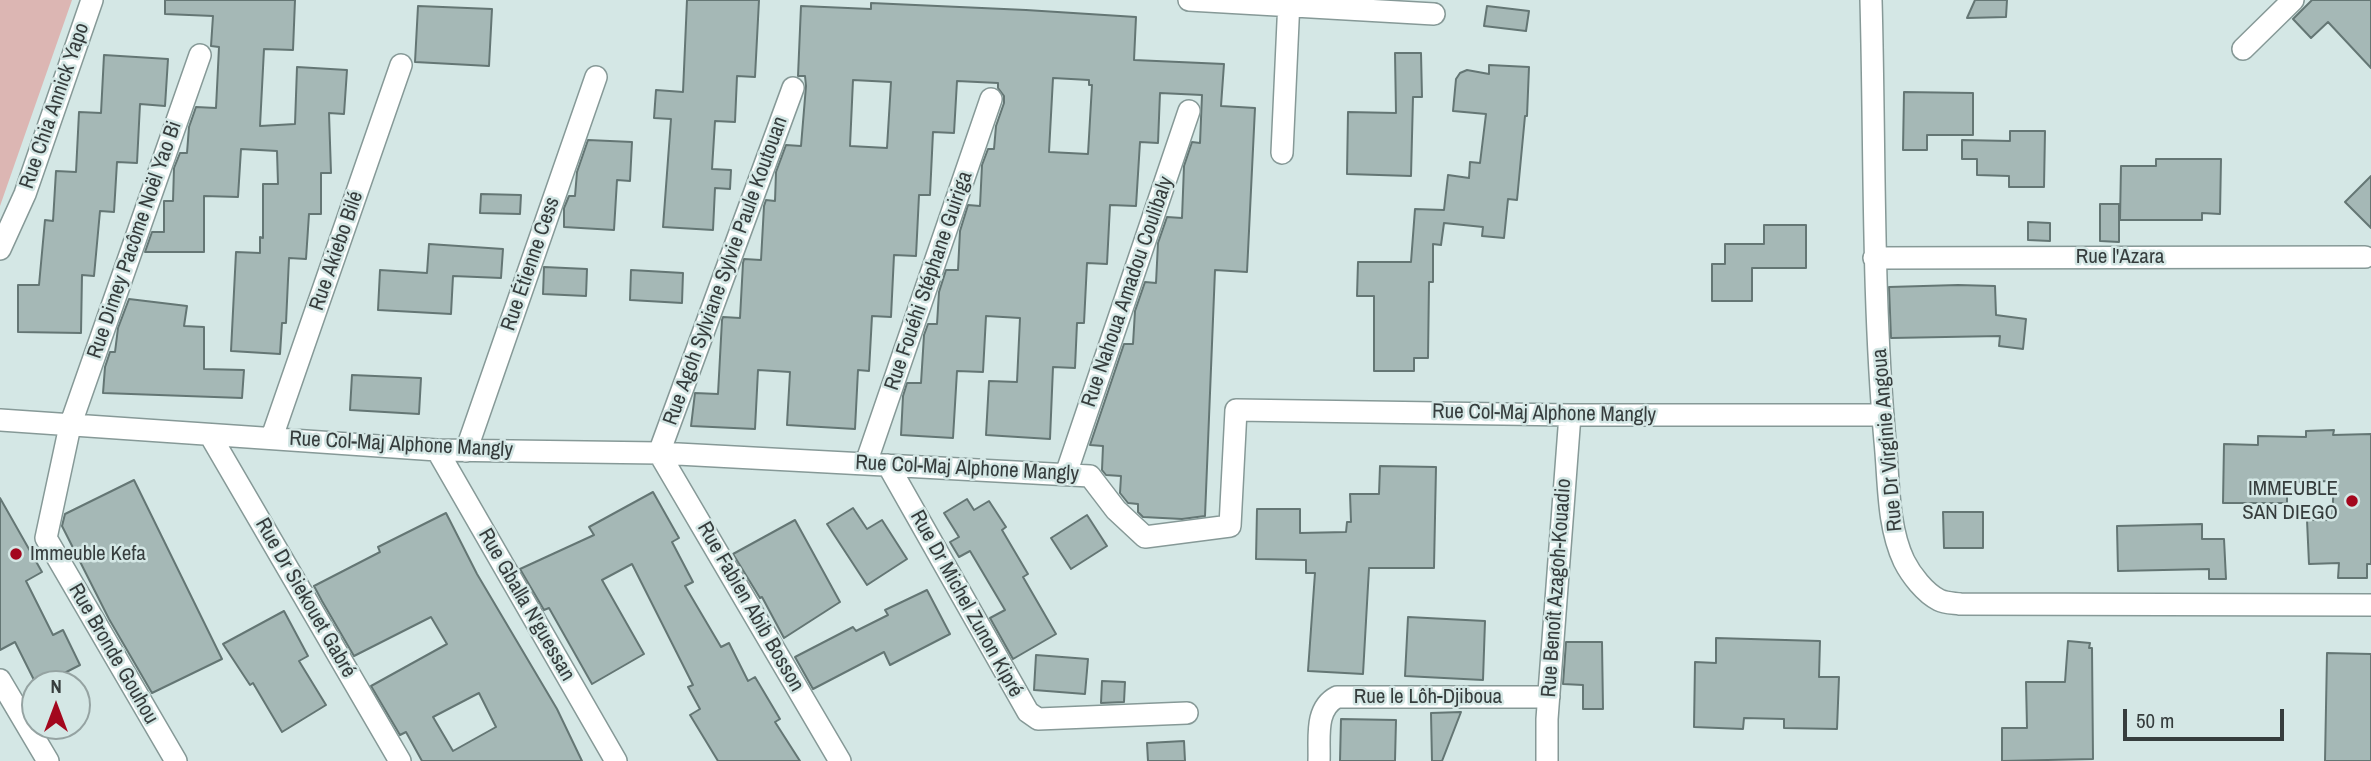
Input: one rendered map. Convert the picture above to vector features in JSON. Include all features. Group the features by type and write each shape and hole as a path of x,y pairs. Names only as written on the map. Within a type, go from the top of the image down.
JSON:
{"street":[{"name":"Rue Chia Annick Yapo","path":"0,249 25,194 92,0"},
{"path":"1189,0 1289,3 1434,14"},
{"name":"Rue Dr Virginie Angoua","path":"1871,0 1875,148 1874,258 1883,415 1894,531 1903,560 1912,574 1939,600 1960,604 2371,605"},
{"path":"2243,49 2293,0"},
{"path":"1282,153 1289,3"},
{"name":"Rue Dimey Pacôme Noël Yao Bi","path":"70,426 200,55"},
{"name":"Rue Akiebo Bilé","path":"272,437 401,65"},
{"name":"Rue Étienne Cess","path":"466,451 596,77"},
{"name":"Rue Agoh Sylviane Sylvie Paule Koutouan","path":"659,453 793,88"},
{"name":"Rue Fouéhi Stéphane Guiriga","path":"866,464 991,99"},
{"name":"Rue Nahoua Amadou Coulibaly","path":"1066,474 1189,111"},
{"name":"Rue l'Azara","path":"1874,258 2365,257"},
{"name":"Rue Col-Maj Alphone Mangly","path":"0,420 437,450 659,453 1090,476 1116,510 1146,537 1230,526 1236,410 1570,415 1883,415"},
{"name":"Rue Benoît Azagoh-Kouadio","path":"1547,761 1549,697 1570,415"},
{"name":"Rue Bronde Gouhou","path":"70,426 46,538 176,761"},
{"name":"Rue Dr Siekouet Gabré","path":"210,435 400,761"},
{"name":"Rue Gballa N'guessan","path":"437,450 616,761"},
{"name":"Rue Fabien Abib Bosson","path":"659,453 840,761"},
{"name":"Rue Dr Michel Zunon Kipré","path":"888,465 1028,712 1038,719 1187,713"},
{"path":"0,680 48,761"},
{"name":"Rue le Lôh-Djiboua","path":"1319,761 1320,717 1330,701 1337,697 1549,697"}],"shaded area":[{"path":"0,0 72,0 0,206"}],"building":[{"path":"165,0 295,0 293,50 264,49 260,126 295,124 297,67 347,70 344,114 329,113 331,173 321,173 321,214 309,214 306,259 289,258 286,323 282,323 280,354 231,351 236,252 260,253 260,237 263,238 263,184 278,184 277,151 241,149 238,197 204,196 204,252 145,252 152,232 164,232 164,201 173,201 174,168 180,153 187,153 189,127 196,107 216,108 219,47 211,46 213,16 165,14"},
{"path":"687,0 759,0 755,77 737,76 735,122 715,121 712,169 731,170 730,189 715,188 713,230 663,227 671,119 654,118 656,90 683,92"},
{"path":"1975,0 2007,0 2006,17 1967,18"},
{"path":"2312,0 2371,0 2371,68 2328,22 2311,38 2293,19"},
{"path":"871,3 1136,17 1134,60 1224,64 1221,106 1255,108 1247,272 1215,270 1205,516 1182,519 1143,517 1138,512 1138,504 1128,503 1120,493 1121,476 1106,475 1102,470 1103,446 1090,445 1124,344 1133,344 1135,311 1145,282 1156,283 1158,243 1167,217 1182,218 1184,166 1192,142 1200,143 1202,95 1160,93 1158,143 1140,142 1136,206 1110,205 1107,264 1087,263 1084,323 1077,323 1075,368 1053,367 1050,439 986,435 989,381 1017,382 1020,318 986,316 983,372 957,371 953,438 901,435 903,396 907,383 921,383 924,335 928,324 937,324 939,292 946,270 958,270 960,231 968,205 980,206 982,165 988,149 994,149 996,126 1004,103 998,83 957,81 954,133 933,132 930,195 919,195 916,256 894,255 891,317 872,316 869,371 858,370 855,429 787,425 790,372 758,370 755,429 691,426 695,393 718,394 722,320 723,317 740,318 744,259 761,260 764,206 766,200 775,201 776,172 786,145 801,146 806,86 805,76 798,76 801,6 871,9","holes":["1053,78 1089,80 1089,85 1092,85 1088,154 1049,152","853,80 891,82 887,148 850,146"]},
{"path":"418,6 492,9 489,66 415,62"},
{"path":"1487,6 1529,11 1526,31 1484,26"},
{"path":"1395,53 1421,53 1422,97 1413,97 1411,176 1347,174 1348,112 1396,113"},
{"path":"104,55 168,59 165,106 140,104 137,163 117,162 114,212 100,211 94,276 82,275 81,333 18,332 18,285 39,285 45,220 53,221 56,171 76,172 79,112 101,113"},
{"path":"1489,65 1529,67 1527,116 1517,200 1508,199 1504,238 1482,236 1483,227 1444,223 1441,245 1433,244 1433,282 1429,282 1428,358 1414,358 1414,371 1374,371 1374,296 1357,296 1358,262 1411,262 1415,209 1444,210 1448,175 1469,178 1470,162 1480,163 1486,114 1453,111 1456,79 1460,73 1467,70 1489,74"},
{"path":"1904,92 1973,93 1973,135 1927,135 1927,150 1903,150"},
{"path":"2010,131 2045,131 2044,187 2009,187 2009,176 1977,175 1977,159 1962,159 1962,140 2010,141"},
{"path":"588,140 632,142 630,181 617,180 614,230 564,227 564,208 569,196 575,196 577,172"},
{"path":"2156,159 2221,159 2220,214 2202,213 2202,220 2120,220 2121,166 2156,166"},
{"path":"2371,176 2371,228 2345,202"},
{"path":"481,194 521,195 520,214 480,213"},
{"path":"2100,204 2119,204 2119,242 2100,241"},
{"path":"2028,222 2050,223 2050,241 2028,240"},
{"path":"1764,225 1806,225 1806,268 1752,268 1752,301 1712,301 1712,264 1725,264 1725,244 1764,244"},
{"path":"429,244 503,249 501,278 453,276 451,314 378,310 380,270 427,273"},
{"path":"544,267 587,269 586,296 543,294"},
{"path":"631,270 683,273 682,303 630,300"},
{"path":"1995,286 1996,315 2026,319 2023,349 1999,346 2000,336 1891,338 1889,287"},
{"path":"129,299 187,306 184,326 204,327 204,369 244,370 242,398 103,393 105,367 110,352 115,352 118,328"},
{"path":"352,375 421,378 419,414 350,410"},
{"name":"IMMEUBLE SAN DIEGO","path":"2334,430 2333,435 2371,434 2371,564 2367,564 2367,578 2338,578 2339,563 2309,564 2307,520 2332,520 2334,481 2287,482 2287,503 2223,503 2224,444 2258,445 2258,436 2306,437 2306,431"},
{"path":"1380,466 1436,467 1434,568 1369,568 1363,674 1308,671 1315,573 1306,573 1306,560 1256,559 1257,509 1300,509 1300,533 1346,532 1347,522 1351,522 1350,494 1379,494"},
{"path":"134,480 222,659 152,693 109,619 62,526 65,514"},
{"path":"653,492 679,538 672,542 693,582 685,586 721,647 729,643 748,681 755,677 780,719 775,722 800,761 718,761 690,715 700,709 688,687 693,685 632,564 602,580 644,654 592,684 549,608 544,610 520,569 594,535 589,527"},
{"path":"0,498 42,572 26,581 53,635 63,630 80,665 70,670 29,670 15,642 0,650"},
{"path":"967,499 974,510 989,501 1006,527 1002,530 1028,574 1023,577 1056,634 1013,659 990,618 1005,610 970,551 959,557 950,542 959,537 944,513"},
{"path":"853,508 867,529 882,520 907,559 867,585 827,524"},
{"path":"1943,512 1983,512 1983,548 1944,548"},
{"path":"446,513 477,574 557,709 582,761 422,761 406,732 400,735 371,686 447,644 431,617 354,656 314,586 380,552 378,547","holes":["479,693 496,727 453,751 433,717"]},
{"path":"1087,515 1107,546 1071,569 1051,538"},
{"path":"795,520 840,602 784,638 762,597 760,598 733,554"},
{"path":"2202,524 2202,539 2224,539 2226,579 2209,579 2209,569 2118,571 2117,526"},
{"path":"927,590 950,634 890,665 884,652 813,689 795,657 853,627 856,631 888,615 885,610"},
{"path":"284,611 308,656 299,661 326,705 282,732 253,683 250,685 223,644"},
{"path":"1408,617 1485,621 1483,680 1405,676"},
{"path":"1716,638 1820,641 1819,677 1839,677 1837,729 1784,728 1784,719 1744,718 1743,729 1694,727 1695,662 1716,663"},
{"path":"2068,641 2090,643 2089,648 2092,648 2093,759 2002,761 2002,728 2027,728 2026,682 2065,682"},
{"path":"1566,642 1602,642 1603,709 1583,709 1583,685 1563,684"},
{"path":"2327,653 2371,654 2371,761 2325,761"},
{"path":"1036,655 1088,659 1085,694 1034,690"},
{"path":"1102,681 1125,682 1124,702 1101,703"},
{"path":"1461,712 1442,761 1432,761 1431,713"},
{"path":"1341,719 1396,720 1395,761 1340,761"},
{"path":"1184,741 1185,761 1148,761 1147,743"}],"place":[{"name":"IMMEUBLE SAN DIEGO","path":"2352,501"},
{"name":"Immeuble Kefa","path":"16,554"}]}
